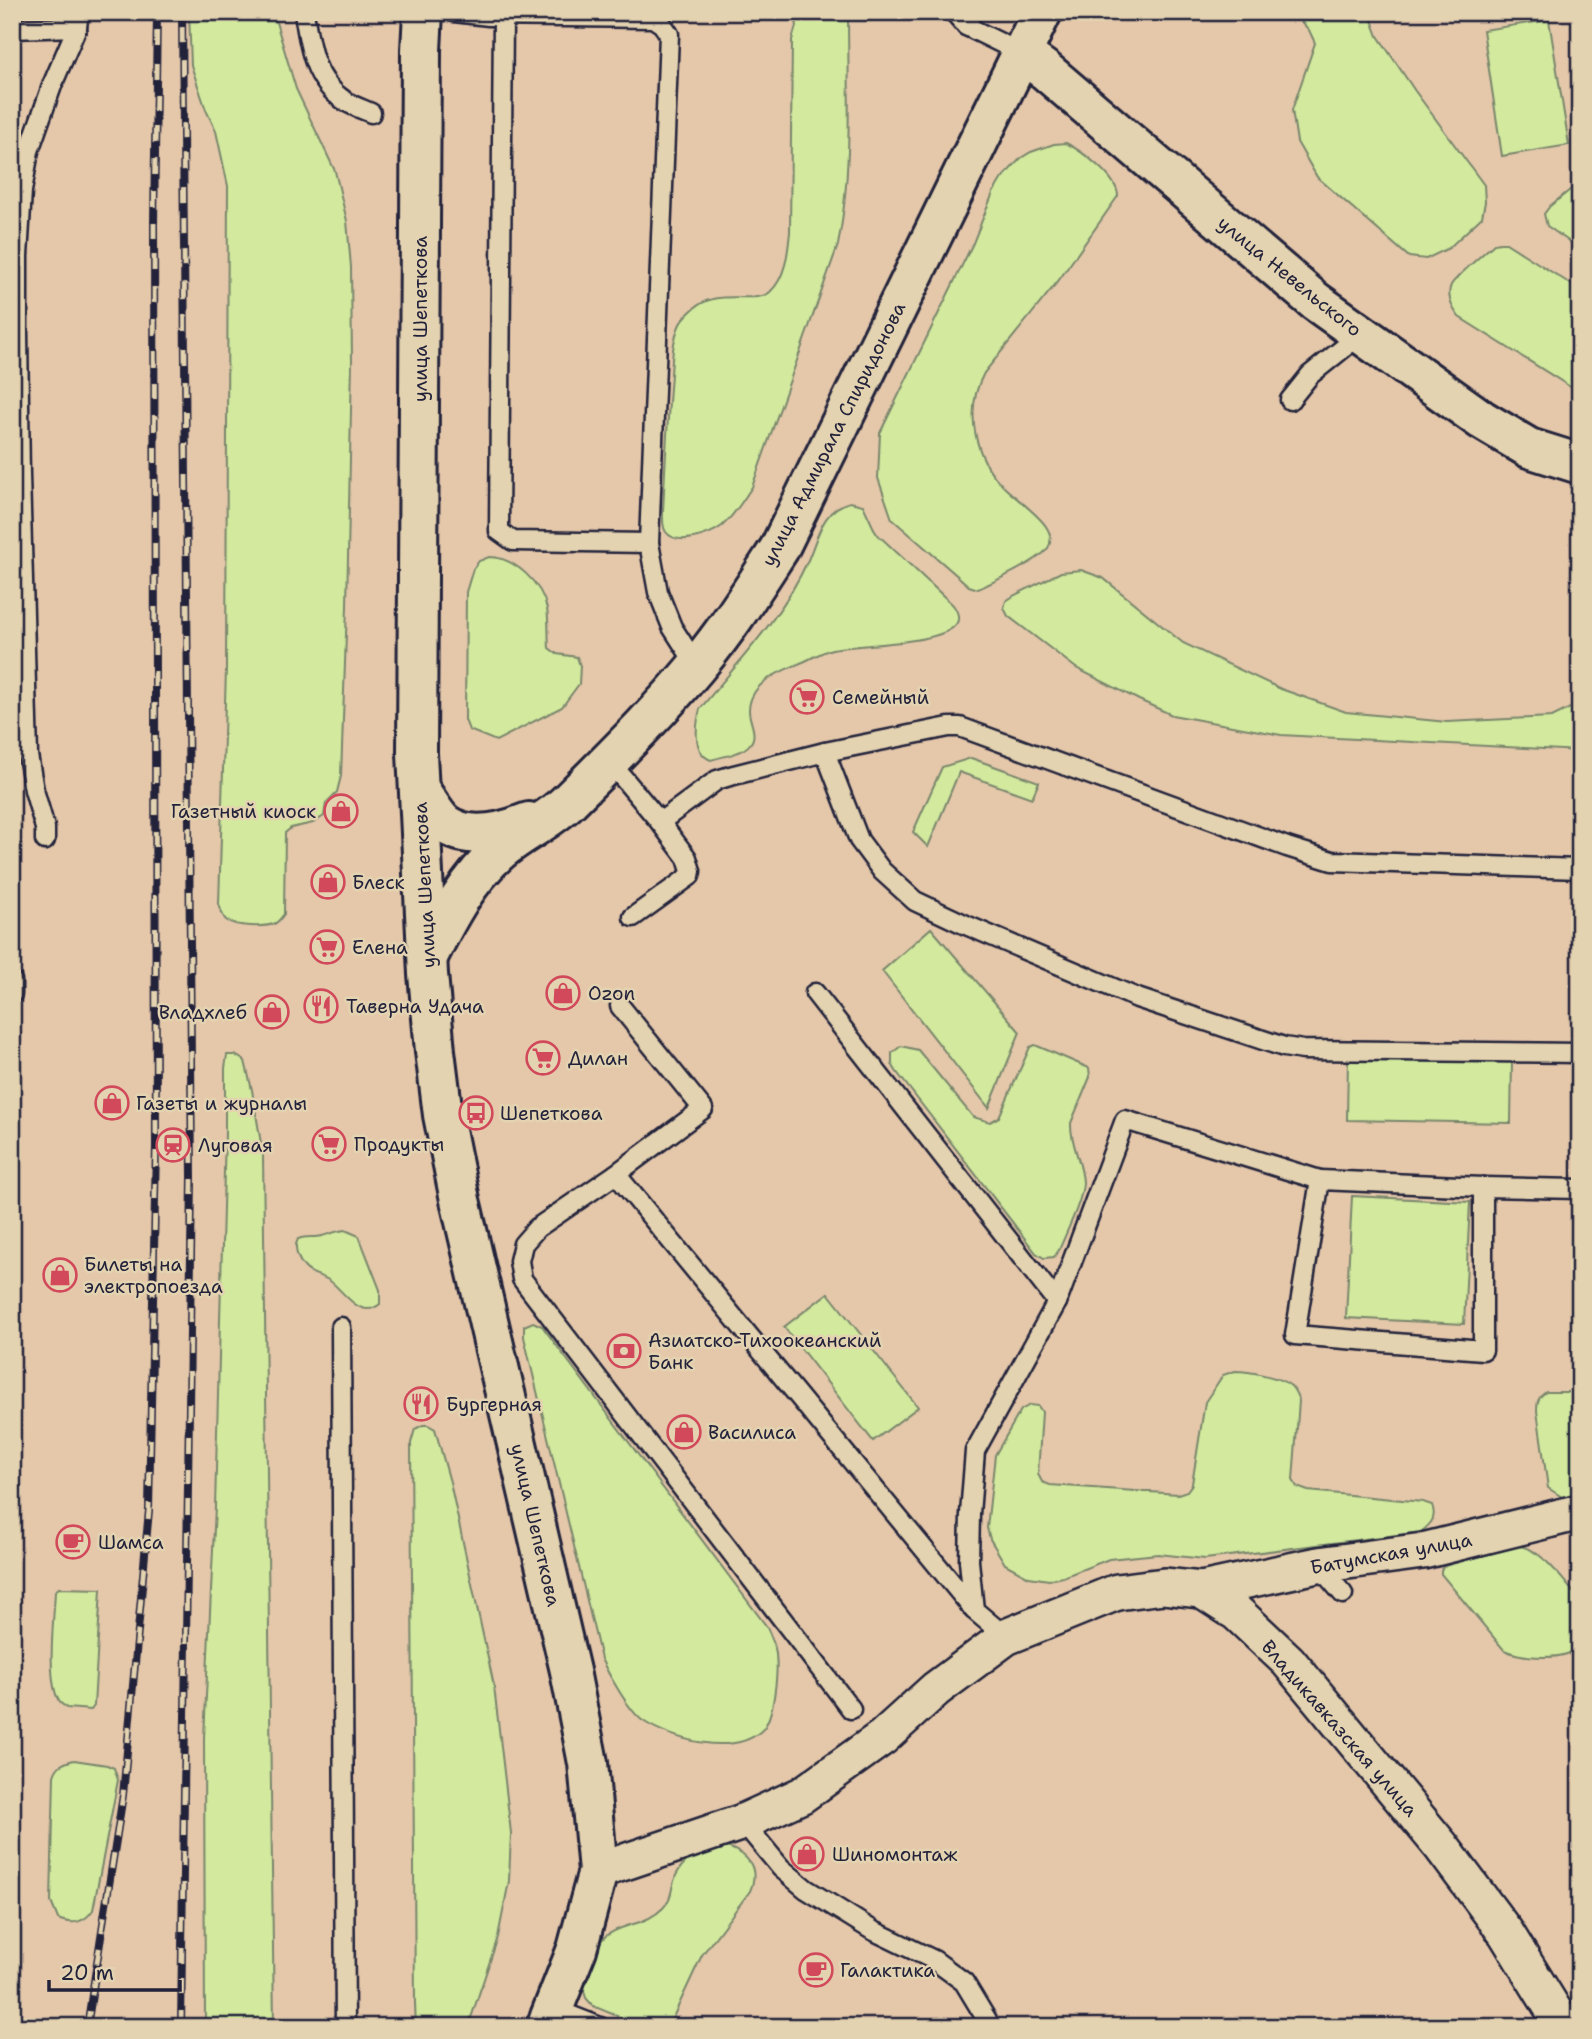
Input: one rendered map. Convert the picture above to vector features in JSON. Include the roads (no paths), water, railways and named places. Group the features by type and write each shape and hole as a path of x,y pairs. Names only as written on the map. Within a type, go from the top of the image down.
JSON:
{"main road":[{"name":"улица Шепеткова","path":"424,12 421,50 417,753 435,1051 443,1115 460,1200 570,1671 588,1763 597,1871 577,1949 550,2018"},
{"name":"улица Адмирала Спиридонова","path":"428,958 448,917 467,887 484,867 502,849 557,811 609,761 697,666 741,608 779,548 1042,12"},
{"name":"улица Невельского","path":"1021,53 1046,71 1315,301 1494,427 1529,448 1580,464"},
{"name":"улица Адмирала Спиридонова","path":"419,789 444,823 478,834 515,828 557,811"}],"street":[{"name":"Батумская улица","path":"1200,1590 1318,1565 1423,1551 1580,1512"},
{"name":"Владикавказская улица","path":"597,1871 743,1822 803,1795 883,1737 936,1689 1006,1637 1117,1592 1164,1586 1200,1590 1237,1613 1296,1671 1441,1846 1506,1933 1563,2027"}],"lane":[{"path":"304,12 312,59 323,79 344,100 371,113"},
{"path":"454,12 503,16 653,18 662,24 669,34 649,543 658,592 672,627 697,666"},
{"path":"503,16 499,531 513,541 649,543"},
{"path":"964,17 1021,53"},
{"path":"12,29 78,20 29,151 22,191 18,256 16,476 28,755 45,828 45,840"},
{"path":"1290,400 1310,375 1361,334"},
{"path":"660,822 717,780 825,752 937,729 960,727 1332,861 1580,869"},
{"path":"825,752 859,840 882,871 915,901 1137,998 1283,1047 1580,1053"},
{"path":"609,761 687,858 691,871 690,876 633,917"},
{"path":"12,981 12,994"},
{"path":"815,993 1057,1302"},
{"path":"620,1006 704,1109 537,1228 523,1244 519,1261 522,1279 851,1709"},
{"path":"974,1610 969,1561 975,1451 1057,1302 1125,1120 1320,1180 1580,1189"},
{"path":"616,1174 974,1610 1006,1637"},
{"path":"1320,1180 1295,1335 1483,1350 1483,1187"},
{"path":"341,1327 345,2027"},
{"path":"1318,1565 1343,1594"},
{"path":"743,1822 781,1868 806,1889 872,1930 934,1960 964,1982 986,2025"},
{"path":"550,2018 600,2027"}],"railway":[{"path":"87,2027 123,1795 149,1510 156,1145 154,224 157,12"},
{"path":"181,2027 192,1177 182,12"}],"place":[{"name":"Семейный","path":"807,697"},
{"name":"Газетный киоск","path":"341,811"},
{"name":"Блеск","path":"328,882"},
{"name":"Елена","path":"327,947"},
{"name":"Ozon","path":"563,993"},
{"name":"Таверна Удача","path":"321,1006"},
{"name":"Владхлеб","path":"272,1012"},
{"name":"Дилан","path":"543,1058"},
{"name":"Газеты и журналы","path":"112,1103"},
{"name":"Шепеткова","path":"476,1113"},
{"name":"Продукты","path":"329,1144"},
{"name":"Луговая","path":"173,1145"},
{"name":"Билеты на электропоезда","path":"60,1275"},
{"name":"Азиатско-Тихоокеанский Банк","path":"624,1351"},
{"name":"Бургерная","path":"421,1404"},
{"name":"Василиса","path":"684,1432"},
{"name":"Шамса","path":"73,1542"},
{"name":"Шиномонтаж","path":"807,1854"},
{"name":"Галактика","path":"816,1970"}]}
